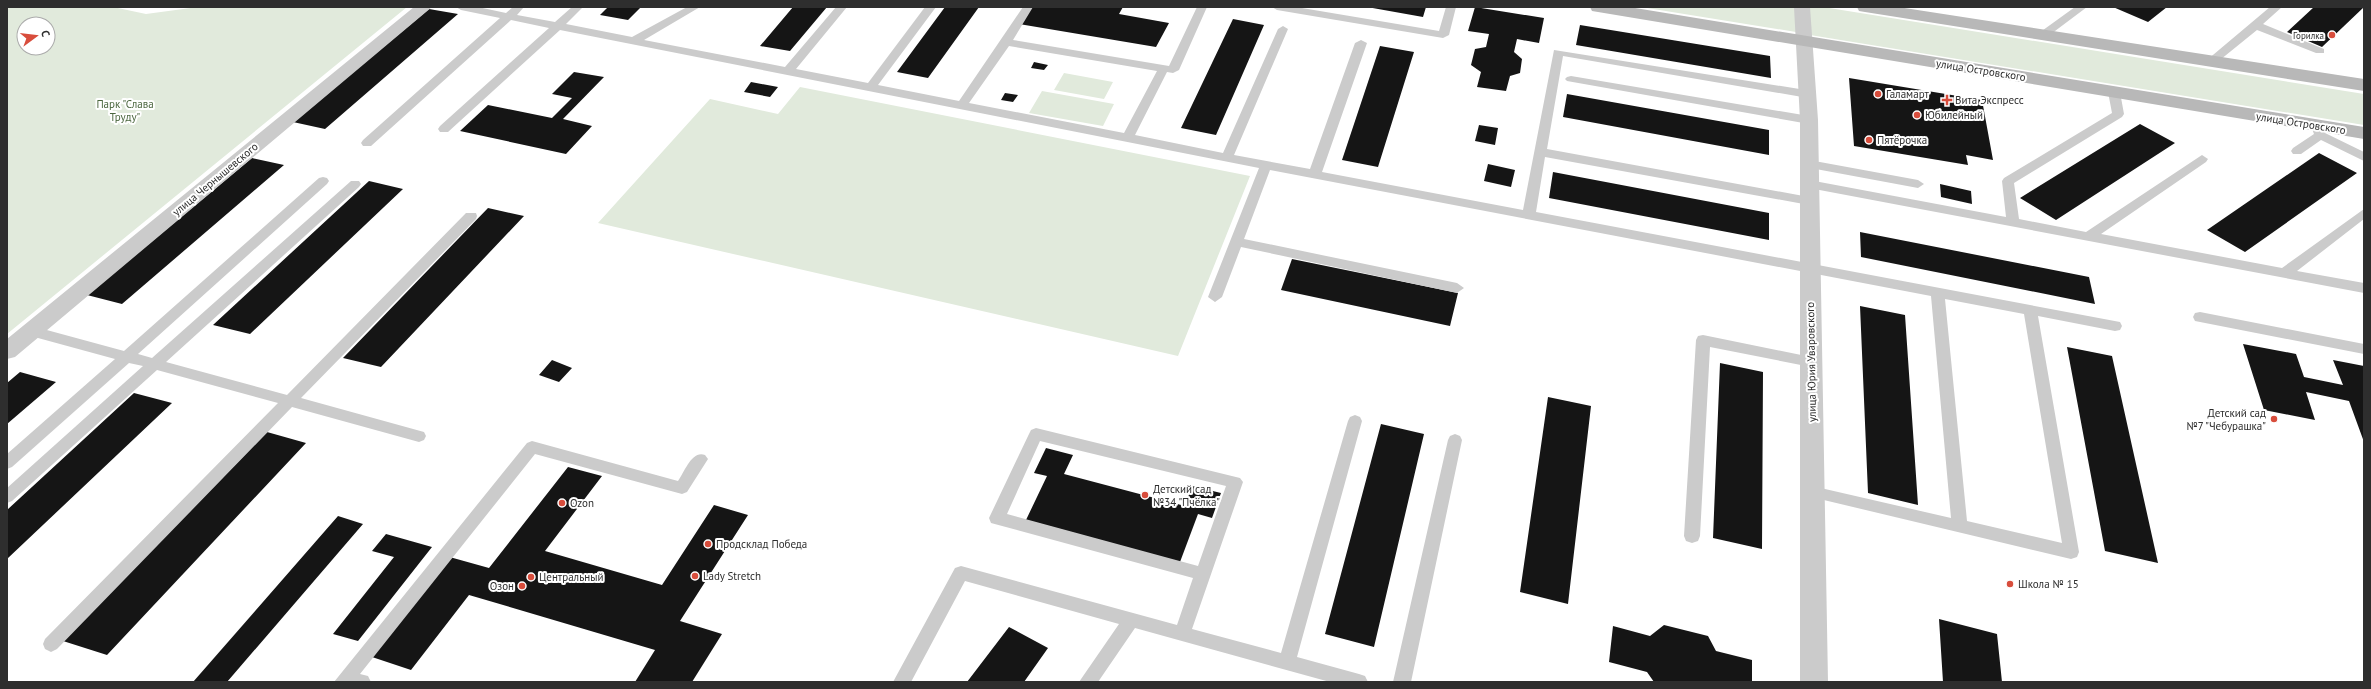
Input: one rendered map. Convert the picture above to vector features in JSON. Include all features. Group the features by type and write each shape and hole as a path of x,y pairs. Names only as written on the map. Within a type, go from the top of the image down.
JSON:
{"main road":[{"name":"улица Островского","path":"1598,7 2114,92 2318,130 2364,133"},
{"path":"1873,8 2364,86"}],"street":[{"name":"улица Чернышевского","path":"7,351 424,7"},
{"name":"улица Юрия Уваровского","path":"1802,7 1809,120 1814,682"}],"lane":[{"path":"461,7 1266,165 1937,291 2115,326"},
{"path":"367,143 519,7"},
{"path":"444,129 578,7"},
{"path":"633,41 695,7"},
{"path":"788,71 842,7"},
{"path":"871,87 931,7"},
{"path":"962,105 1006,42 1028,7"},
{"path":"1006,42 1173,70 1202,7"},
{"path":"1277,7 1443,35 1451,7"},
{"path":"2043,35 2082,7"},
{"path":"2211,62 2277,7"},
{"path":"2255,25 2320,51"},
{"path":"1227,157 1283,29"},
{"path":"1315,174 1361,43"},
{"path":"1529,214 1558,52 1808,94"},
{"path":"1128,138 1164,68"},
{"path":"1571,80 1809,120"},
{"path":"2013,222 2008,181 2118,114 2114,92"},
{"path":"2297,151 2318,130 2364,157"},
{"path":"1540,152 1809,183 2364,288"},
{"path":"2089,236 2202,159"},
{"path":"1215,297 1266,165"},
{"path":"7,464 323,181"},
{"path":"1809,183 1918,184"},
{"path":"7,497 355,184"},
{"path":"2285,273 2364,213"},
{"path":"51,644 471,216"},
{"path":"1236,242 1458,288"},
{"path":"1937,291 1960,526"},
{"path":"1812,492 2071,552 2030,310"},
{"path":"2200,317 2364,349"},
{"path":"32,331 419,436"},
{"path":"1692,536 1703,340 1811,362"},
{"path":"1287,663 1355,421"},
{"path":"1182,634 1203,574 1235,482 1036,434 997,518 1203,574"},
{"path":"1402,682 1455,440"},
{"path":"351,680 532,447 682,488 700,459"},
{"path":"902,682 961,573 1130,621 1287,663 1318,677 1359,682"},
{"path":"1088,682 1130,621"}],"green space":[{"name":"Парк \"Слава Труду\"","path":"7,7 113,7 146,14 198,7 407,7 7,334"},
{"path":"1641,7 1800,7 1802,33"},
{"path":"1807,7 1823,7 2364,94 2364,125 1810,35"},
{"path":"1064,73 1113,82 1104,99 1054,90"},
{"path":"800,87 1250,176 1178,356 598,223 710,99 778,114"},
{"path":"1042,91 1114,104 1103,126 1029,113"}],"building":[{"path":"608,7 641,7 628,20 600,15"},
{"path":"793,7 827,7 790,51 760,46"},
{"path":"945,7 979,7 928,78 897,72"},
{"path":"1030,7 1123,7 1119,14 1169,23 1156,47 1019,24"},
{"path":"1367,7 1426,7 1423,17"},
{"path":"1475,7 1544,18 1539,43 1517,39 1514,52 1522,59 1520,73 1510,76 1506,91 1477,87 1481,72 1471,65 1475,49 1486,47 1489,34 1468,31"},
{"path":"2113,7 2167,7 2148,22"},
{"path":"2314,7 2364,7 2322,47 2287,32"},
{"path":"429,9 458,14 325,129 293,122"},
{"path":"1233,19 1264,25 1216,135 1181,128"},
{"path":"1580,25 1770,56 1771,78 1576,45"},
{"path":"1380,46 1414,52 1378,167 1342,160"},
{"path":"1034,62 1048,65 1044,70 1031,68"},
{"path":"574,72 604,77 563,119 592,126 566,154 460,131 488,105 552,118 572,98 552,94"},
{"path":"1849,78 1982,100 1993,160 1966,155 1968,165 1854,146"},
{"path":"751,82 778,87 770,97 744,92"},
{"path":"1005,93 1018,95 1013,102 1001,100"},
{"path":"1567,94 1769,130 1769,155 1563,117"},
{"path":"2140,124 2175,143 2056,220 2020,198"},
{"path":"1479,125 1498,128 1495,145 1475,141"},
{"path":"2319,153 2357,173 2245,252 2207,230"},
{"path":"252,158 284,165 122,304 87,295"},
{"path":"1488,164 1515,170 1511,187 1484,181"},
{"path":"1553,172 1769,213 1769,240 1549,198"},
{"path":"369,181 403,189 250,334 213,325"},
{"path":"1940,184 1971,191 1972,204 1941,197"},
{"path":"488,208 524,216 381,367 343,358"},
{"path":"1860,232 2089,277 2095,304 1861,257"},
{"path":"1292,259 1458,293 1450,326 1281,290"},
{"path":"1860,306 1905,315 1918,505 1868,493"},
{"path":"2243,344 2296,354 2304,377 2343,385 2333,360 2364,366 2364,442 2349,401 2306,392 2315,420 2264,410"},
{"path":"2067,347 2112,356 2158,563 2105,551"},
{"path":"552,360 572,368 559,382 539,375"},
{"path":"1720,363 1763,372 1762,549 1713,538"},
{"path":"20,372 56,382 7,424 7,383"},
{"path":"134,393 172,403 7,559 7,510"},
{"path":"1548,397 1591,406 1568,604 1520,592"},
{"path":"1381,424 1424,434 1374,647 1325,634"},
{"path":"267,432 306,443 107,655 63,641"},
{"path":"1046,448 1073,455 1064,474 1185,506 1192,486 1221,493 1212,518 1198,514 1180,562 1026,520 1047,476 1034,473"},
{"name":"Центральный","path":"568,467 602,476 545,551 662,585 714,505 748,515 680,621 722,634 692,682 635,682 655,650 469,595 411,670 366,655 446,556 489,568"},
{"path":"338,516 363,524 227,682 193,682"},
{"path":"386,534 432,547 358,641 333,634 394,557 372,551"},
{"path":"1939,619 1997,634 2002,682 1943,682"},
{"path":"1664,625 1708,636 1716,651 1752,660 1752,682 1654,682 1647,672 1609,662 1613,626 1650,636"},
{"path":"1009,627 1048,648 1024,682 967,682"}],"place":[{"name":"Горилка","path":"2332,35"},
{"name":"Галамарт","path":"1878,94"},
{"name":"Вита Экспресс","path":"1947,100"},
{"name":"Юбилейный","path":"1917,115"},
{"name":"Пятёрочка","path":"1869,140"},
{"name":"Детский сад №7 \"Чебурашка\"","path":"2274,419"},
{"name":"Детский сад №34 \"Пчёлка\"","path":"1145,495"},
{"name":"Ozon","path":"562,503"},
{"name":"Продсклад Победа","path":"708,544"},
{"name":"Lady Stretch","path":"695,576"},
{"name":"Центральный","path":"531,577"},
{"name":"Школа № 15","path":"2010,584"},
{"name":"Озон","path":"522,586"}]}
